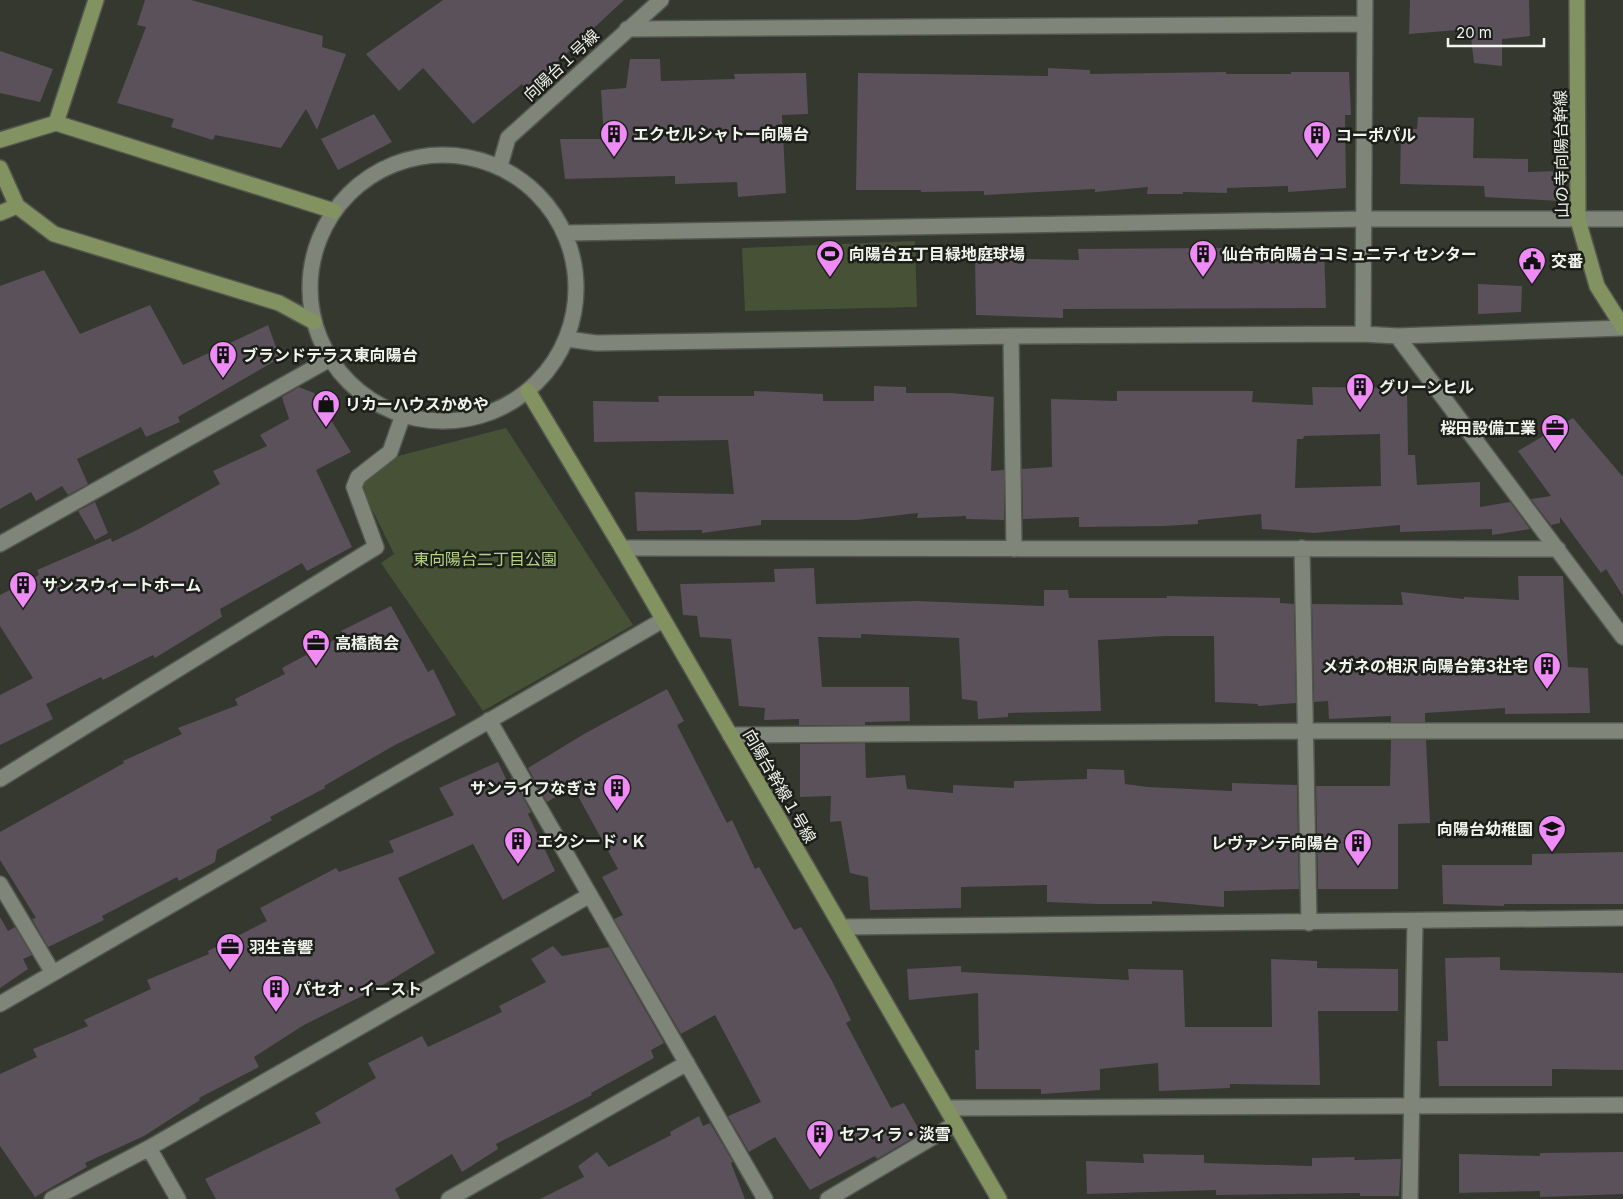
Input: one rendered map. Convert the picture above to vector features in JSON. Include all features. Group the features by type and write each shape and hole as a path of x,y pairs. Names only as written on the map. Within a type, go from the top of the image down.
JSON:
{"street":[{"path":"56,123 96,0"},
{"name":"向陽台１号線","path":"500,166 508,138 661,0"},
{"path":"1363,334 1365,0"},
{"name":"山の寺向陽台幹線","path":"1577,0 1578,220 1597,286 1623,328"},
{"path":"627,29 1365,24"},
{"path":"0,140 56,123 334,211"},
{"path":"427,155 464,156 500,166 526,183 549,205 566,233 576,267 577,304 567,339 551,368 528,391 500,409 469,419 436,421 403,415 375,402 350,384 330,359 314,322 309,294 311,265 319,236 334,211 359,184 390,165 427,155"},
{"path":"0,168 17,206 54,234 279,303 314,322"},
{"path":"0,213 17,206"},
{"path":"566,233 1364,219 1623,219"},
{"path":"567,339 596,343 1011,336 1363,334 1397,336 1623,328"},
{"path":"1011,336 1014,548"},
{"path":"1397,336 1623,637"},
{"path":"0,544 330,359"},
{"name":"向陽台幹線１号線","path":"528,391 622,548 998,1199"},
{"path":"0,779 376,547 354,487 358,477 390,452 403,415"},
{"path":"622,548 1558,549"},
{"path":"1302,548 1309,923"},
{"path":"0,1004 663,620"},
{"path":"490,720 765,1199"},
{"path":"730,736 1306,731 1623,731"},
{"path":"0,884 53,973"},
{"path":"52,1199 149,1148 590,895"},
{"path":"842,927 1415,922 1623,918"},
{"path":"1410,1199 1415,922"},
{"path":"450,1199 687,1063"},
{"path":"947,1108 1623,1105"},
{"path":"828,1199 955,1124"},
{"path":"149,1148 178,1199"}],"green space":[{"name":"向陽台五丁目緑地庭球場","path":"915,241 917,307 745,311 742,248"},
{"name":"東向陽台二丁目公園","path":"506,428 633,625 483,711 381,563 394,554 366,497 363,482 398,456"}],"building":[{"path":"145,0 191,0 323,36 322,47 346,54 317,130 306,109 281,148 215,135 213,140 171,127 174,119 117,103 146,27 137,25"},
{"path":"443,0 624,0 527,90 522,84 473,124 423,68 399,91 366,54"},
{"path":"1410,0 1529,0 1530,36 1502,39 1502,66 1474,63 1470,29 1409,34"},
{"path":"0,51 53,69 40,102 0,93"},
{"path":"630,59 660,59 661,81 735,79 734,74 806,73 808,114 782,115 786,193 738,197 737,182 675,184 675,176 565,179 560,139 604,139 601,90 626,88"},
{"path":"1048,68 1090,70 1090,74 1226,72 1226,74 1291,74 1291,72 1349,72 1351,115 1345,115 1346,188 1288,192 1288,186 1227,188 1227,193 1183,192 1183,194 1147,194 1148,187 1095,192 1095,189 984,195 984,191 856,190 858,73 1048,76"},
{"path":"374,114 392,142 338,170 321,139"},
{"path":"1418,117 1474,118 1473,158 1528,159 1528,172 1560,171 1559,201 1485,197 1484,186 1400,184 1401,129 1417,129"},
{"name":"仙台市向陽台コミュニティセンター","path":"1324,247 1326,308 1063,309 1063,318 976,315 975,258 1079,260 1078,249"},
{"path":"44,270 80,334 150,305 183,365 268,325 280,358 178,417 180,422 146,437 141,427 77,459 88,484 68,495 62,486 36,501 31,492 0,509 0,286"},
{"path":"1478,284 1522,286 1521,312 1478,314"},
{"path":"874,386 906,387 906,393 951,393 994,397 991,471 1004,470 1004,520 966,519 966,516 917,518 918,513 857,520 761,520 761,525 702,533 702,530 637,531 635,492 734,494 728,440 594,442 593,401 659,402 658,396 754,396 754,391 823,394 823,401 874,401"},
{"path":"299,387 314,393 351,452 316,470 352,547 307,571 302,563 220,609 222,617 155,658 153,655 103,680 101,677 46,704 53,719 0,745 0,695 33,678 0,626 0,595 39,575 37,570 111,538 112,542 220,484 213,471 267,446 260,435 289,419 282,397"},
{"path":"1312,387 1407,388 1408,455 1415,455 1417,485 1480,482 1480,507 1510,502 1530,529 1492,535 1492,529 1400,532 1400,525 1314,533 1262,529 1261,514 1198,520 1198,524 1164,526 1079,527 1079,517 1023,519 1022,469 1052,467 1051,399 1117,401 1117,391 1253,391 1252,402 1313,405","holes":["1380,434 1381,486 1295,488 1297,439 1303,439 1304,436"]},
{"path":"1573,418 1623,477 1623,596 1606,569 1601,573 1560,517 1560,523 1551,525 1531,499 1551,496 1518,451"},
{"path":"95,502 108,533 95,540 78,511"},
{"path":"814,568 816,604 916,601 1044,606 1044,590 1068,590 1069,598 1167,598 1167,596 1280,598 1280,603 1294,604 1296,703 1258,706 1258,704 1215,702 1214,636 1165,636 1098,640 1101,711 1008,713 1008,717 978,719 977,701 962,699 959,638 861,634 861,638 818,637 822,687 909,687 910,721 865,722 865,725 799,725 799,719 764,720 765,708 739,706 731,639 700,637 697,616 683,615 680,584 775,582 774,569"},
{"path":"1518,576 1563,576 1568,667 1588,668 1590,713 1505,714 1505,708 1425,713 1425,722 1391,722 1391,716 1329,719 1328,701 1314,702 1312,604 1403,605 1401,592 1464,599 1464,597 1519,600"},
{"path":"391,606 428,672 433,669 456,715 395,745 324,786 325,788 270,817 272,820 217,850 215,862 179,881 177,877 102,916 104,920 48,947 32,919 36,918 0,860 0,832 124,763 123,761 182,734 178,728 238,705 235,699 285,674 282,668 343,635 341,631"},
{"path":"667,689 684,721 677,725 727,823 732,820 755,869 759,867 794,930 801,927 832,981 851,1020 846,1023 891,1108 904,1103 921,1133 877,1159 875,1156 810,1190 775,1137 749,1152 728,1116 761,1102 715,1015 681,1034 614,919 623,915 602,877 618,869 573,787 547,802 528,768 584,734"},
{"path":"1391,740 1426,740 1430,823 1398,824 1398,889 1318,889 1316,786 1390,786"},
{"path":"865,743 866,778 905,775 907,789 953,793 953,785 1014,788 1014,781 1087,779 1087,769 1124,770 1125,784 1148,787 1232,791 1232,783 1297,785 1299,889 1224,891 1224,907 1152,901 1152,904 1047,902 1047,885 961,887 961,908 870,910 868,877 850,873 841,821 830,822 831,796 800,797 800,744"},
{"path":"498,762 507,781 512,778 531,812 528,814 555,871 503,900 473,844 398,878 435,953 378,988 304,1025 254,1057 259,1067 199,1098 200,1100 144,1136 85,1163 87,1167 35,1197 0,1146 0,1074 37,1057 33,1049 88,1026 84,1020 151,989 147,980 209,954 208,951 267,921 260,908 336,868 339,872 394,852 389,841 454,815 439,788"},
{"path":"1623,852 1623,904 1504,904 1504,906 1443,904 1442,865 1532,865 1532,854"},
{"path":"0,917 8,931 15,927 32,955 23,959 28,969 0,988"},
{"path":"553,946 562,956 609,947 664,1043 651,1050 654,1058 591,1093 592,1095 496,1144 498,1149 462,1172 452,1154 395,1189 400,1199 216,1199 205,1179 321,1123 315,1113 376,1078 368,1063 422,1036 428,1047 502,1012 499,1006 546,982 531,959"},
{"path":"1500,957 1500,970 1623,973 1623,1070 1552,1069 1552,1086 1439,1086 1437,1041 1448,1041 1445,958"},
{"path":"1271,959 1317,961 1317,968 1398,969 1398,1011 1318,1011 1320,1085 1230,1084 1230,1088 1159,1091 1158,1063 1100,1069 1100,1090 1041,1094 1041,1089 976,1089 975,1050 979,1050 978,993 909,1000 907,969 961,966 961,972 1129,980 1128,969 1183,970 1185,1027 1272,1027"},
{"path":"699,1116 703,1126 710,1123 733,1162 731,1163 745,1199 540,1199 584,1177 578,1166 597,1152 609,1167 671,1135 670,1132"},
{"path":"1623,1152 1623,1194 1540,1197 1540,1191 1459,1193 1459,1154 1540,1156 1540,1153"},
{"path":"1143,1154 1204,1155 1204,1163 1312,1166 1312,1158 1355,1157 1354,1160 1401,1159 1399,1196 1360,1196 1360,1193 1216,1195 1216,1190 1087,1194 1086,1161 1144,1163"}],"place":[{"name":"エクセルシャトー向陽台","path":"614,158"},
{"name":"コーポパル","path":"1317,159"},
{"name":"向陽台五丁目緑地庭球場","path":"830,278"},
{"name":"仙台市向陽台コミュニティセンター","path":"1203,278"},
{"name":"交番","path":"1532,285"},
{"name":"ブランドテラス東向陽台","path":"223,379"},
{"name":"グリーンヒル","path":"1360,411"},
{"name":"リカーハウスかめや","path":"326,428"},
{"name":"桜田設備工業","path":"1555,452"},
{"name":"サンスウィートホーム","path":"23,609"},
{"name":"高橋商会","path":"316,667"},
{"name":"メガネの相沢 向陽台第3社宅","path":"1547,690"},
{"name":"サンライフなぎさ","path":"617,812"},
{"name":"向陽台幼稚園","path":"1552,853"},
{"name":"エクシード・K","path":"518,865"},
{"name":"レヴァンテ向陽台","path":"1358,867"},
{"name":"羽生音響","path":"230,971"},
{"name":"パセオ・イースト","path":"276,1013"},
{"name":"セフィラ・淡雪","path":"820,1158"}]}
